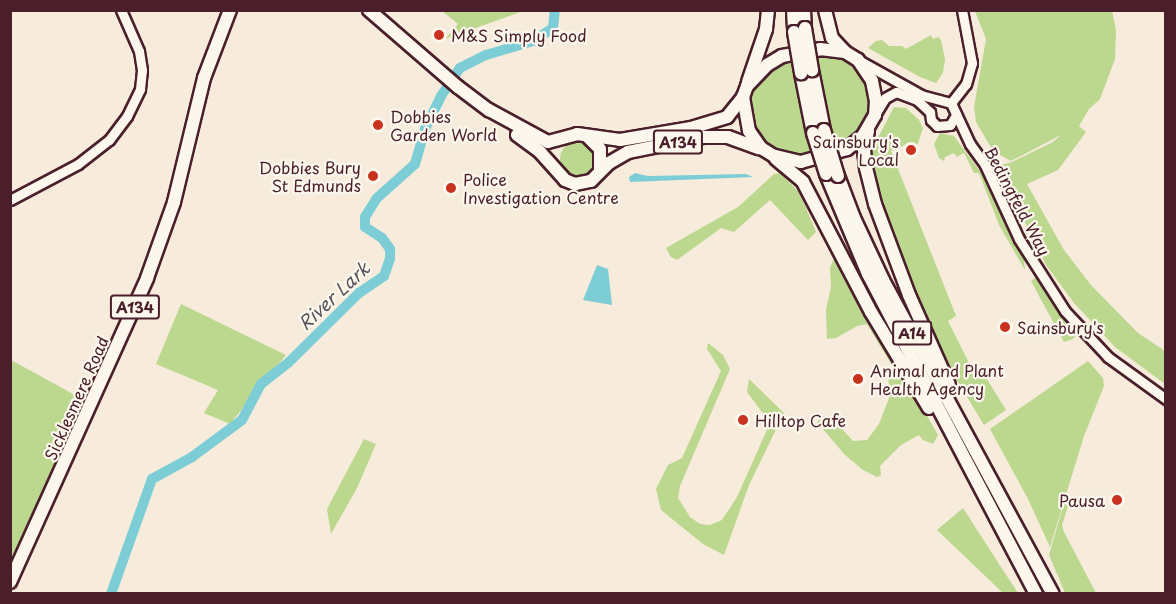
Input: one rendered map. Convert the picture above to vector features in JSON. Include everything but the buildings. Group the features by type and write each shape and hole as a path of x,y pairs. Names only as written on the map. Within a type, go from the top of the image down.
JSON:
{"highway":[{"path":"369,10 474,99 538,139 557,142 577,134 586,135 600,148 600,170 591,181 575,184 565,180 561,173 557,158 561,145 568,138"},
{"path":"377,10 444,73"},
{"path":"768,10 766,29 745,92 746,122 760,148 774,156 804,182 871,312 942,430 960,452"},
{"name":"A14","path":"793,10 800,30 818,132 868,274 1036,594"},
{"name":"A14","path":"800,30 804,10"},
{"path":"825,10 832,38 845,52 858,60 872,81 876,100 864,150 866,168 893,256 939,364 989,464 996,487"},
{"name":"Sicklesmere Road","path":"10,582 147,278 174,202 204,78 227,13"},
{"path":"745,92 767,65 782,56 820,49 845,52"},
{"name":"A134","path":"586,135 621,140 691,128 727,117 745,92"},
{"path":"489,110 496,119 540,152 561,173"},
{"path":"774,156 793,161 814,160 847,149 863,136 872,120"},
{"name":"A134","path":"600,170 618,156 628,152 703,136 728,136 760,148"},
{"name":"A14","path":"832,175 883,280 1053,594"}],"street":[{"path":"10,200 78,164 109,140 127,116 140,89 142,70 139,51 121,10"},
{"path":"128,10 129,25"},
{"path":"951,103 966,84 972,63 962,10"},
{"path":"858,60 921,95 951,103"},
{"path":"872,120 885,98 896,92 909,95 930,112"},
{"path":"938,101 930,112 931,120 938,126 950,125 956,115 951,103"},
{"name":"Bedingfeld Way","path":"956,115 970,144 985,165 1019,239 1065,312 1108,357 1166,399"},
{"name":"Bedingfeld Way","path":"950,125 970,144"}],"green space":[{"path":"442,11 523,11 445,39 458,24"},
{"path":"975,11 1112,11 1116,30 1115,59 1100,99 1089,109 1079,126 1086,132 1058,170 1027,184 1064,250 1091,285 1138,333 1165,351 1165,384 1115,347 1074,303 1046,265 997,166 1012,162 1053,142 1061,135 1011,161 993,151 976,122 974,107 986,39"},
{"path":"931,35 933,39 938,37 941,40 945,59 943,73 936,83 920,77 868,48 876,41 882,40 889,46 902,46 906,49"},
{"path":"813,53 838,57 849,64 862,78 867,90 868,110 864,123 857,134 835,149"},
{"path":"793,57 816,155 804,158 770,149 753,130 748,102 756,81 764,71"},
{"path":"894,107 906,108 919,120 923,128 917,146 913,147 910,143 891,151 956,316 948,321 975,375 982,371 1006,410 984,425 940,352 875,184 871,166 872,149"},
{"path":"940,133 954,136 982,174 1024,259 1025,270 999,225 979,173 974,173 964,153 957,157 954,153 945,157 944,161 939,158 934,144"},
{"path":"578,141 591,146 596,159 591,172 578,177 565,172 560,159 565,146"},
{"path":"780,173 800,193 816,232 808,240 770,200 734,232 721,228 677,260 671,257 666,248 738,207 774,174"},
{"path":"834,258 838,260 938,435 933,444 923,440 919,435 901,445 880,466 881,475 877,477 863,470 844,454 817,422 823,416 831,417 853,441 867,440 879,424 891,393 888,379 897,374 867,324 857,326 836,338 827,339 826,310 831,287 830,268"},
{"path":"1036,277 1079,331 1073,339 1064,342 1031,281"},
{"path":"181,304 286,355 230,424 204,413 218,390 156,364"},
{"path":"708,343 723,355 730,369 680,486 678,498 690,517 700,524 710,525 722,520 737,497 770,423 747,392 749,379 784,413 749,485 724,555 703,544 661,510 656,489 668,465 682,458 721,371 707,349"},
{"path":"11,360 84,400 11,568"},
{"path":"1088,361 1103,378 1104,386 1084,436 1050,547 1028,499 990,429"},
{"path":"364,439 376,444 357,488 331,534 327,509"},
{"path":"1065,499 1070,500 1062,525 1064,532 1096,593 1065,593 1049,555"},
{"path":"963,508 1018,593 1003,593 937,530"}],"water":[{"path":"635,173 648,176 746,174 753,177 630,182 629,177"},
{"path":"597,265 608,269 612,305 583,300"}],"waterway":[{"name":"River Lark","path":"111,594 152,479 192,457 242,420 261,384 288,363 359,293 384,276 390,259 390,249 382,238 365,227 365,217 377,198 415,164 425,129 441,96 460,68 486,55 533,41 553,28 555,10"}],"place":[{"name":"M&S Simply Food","path":"439,35"},
{"name":"Dobbies Garden World","path":"378,125"},
{"name":"Sainsbury's Local","path":"911,150"},
{"name":"Dobbies Bury St Edmunds","path":"373,176"},
{"name":"Police Investigation Centre","path":"451,188"},
{"name":"Sainsbury's","path":"1005,327"},
{"name":"Animal and Plant Health Agency","path":"858,379"},
{"name":"Hilltop Cafe","path":"743,420"},
{"name":"Pausa","path":"1117,500"}]}
